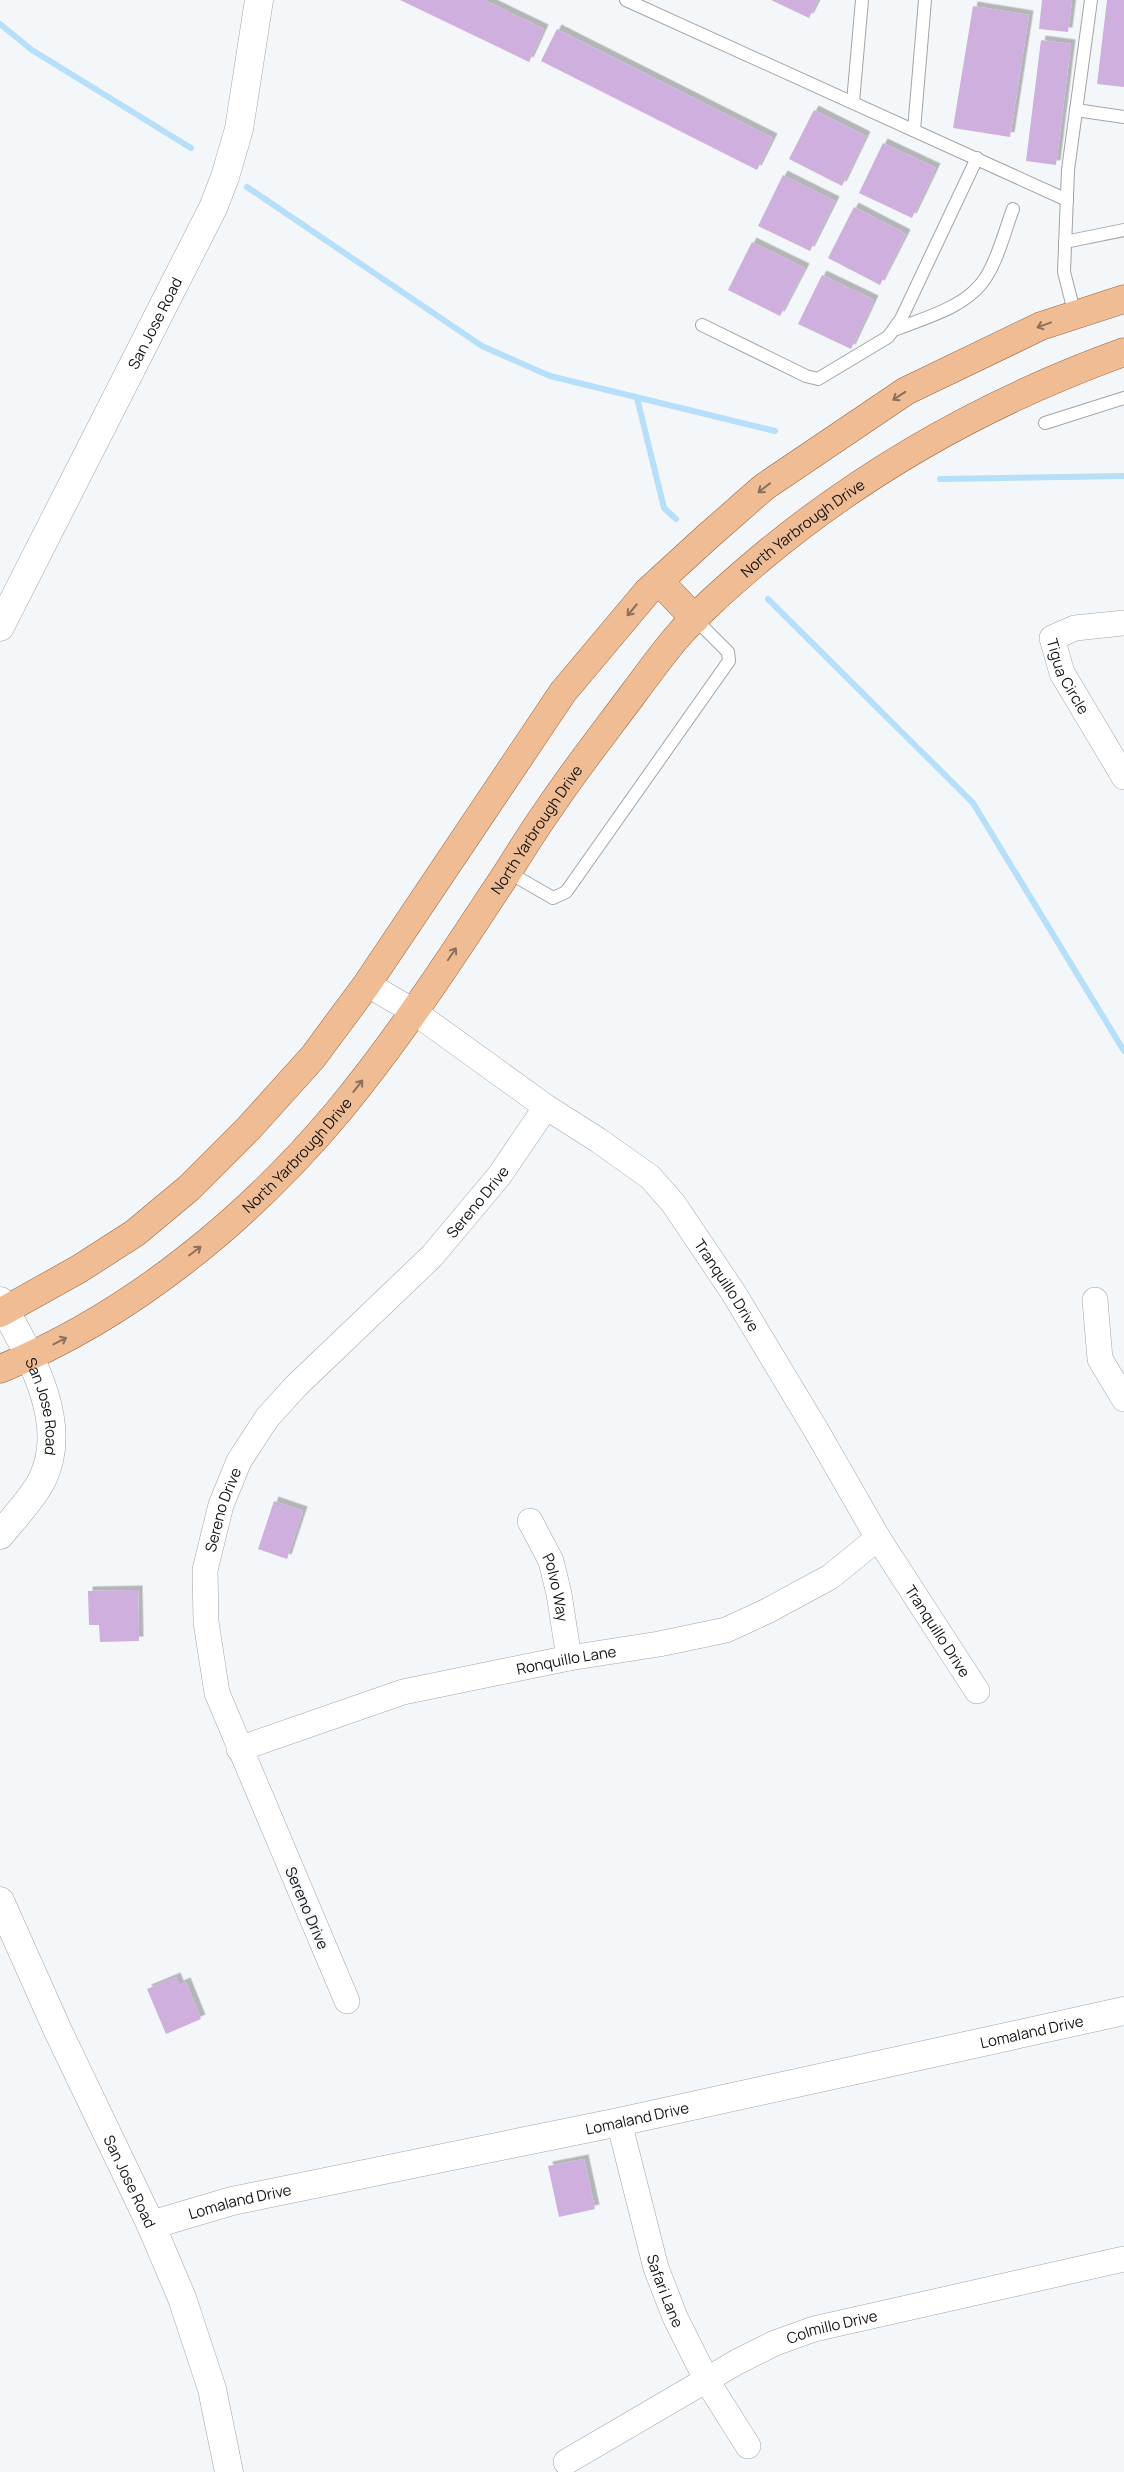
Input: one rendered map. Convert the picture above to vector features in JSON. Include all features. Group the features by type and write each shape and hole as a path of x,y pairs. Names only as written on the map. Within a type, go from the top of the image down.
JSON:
{"main road":[{"path":"2,1308 79,1270 135,1233 189,1188 248,1129 312,1058 367,984 563,692 658,581 764,487 906,391 1040,326 1124,299"},
{"name":"North Yarbrough Drive","path":"0,1369 28,1358 83,1330 151,1284 216,1234 276,1180 337,1113 413,1012 590,751 677,636 739,577 808,519 899,458 963,421 1032,388 1124,352"},
{"path":"658,581 696,619"}],"street":[{"name":"San Jose Road","path":"0,627 213,208 225,177 239,129 260,0"},
{"name":"Tigua Circle","path":"1124,623 1075,628 1052,638 1062,673 1124,777"},
{"name":"Tranquillo Drive","path":"367,984 413,1012 546,1107 598,1140 650,1178 673,1203 743,1308 878,1538 977,1691"},
{"name":"Sereno Drive","path":"347,2001 216,1693 206,1622 205,1570 221,1504 239,1462 267,1418 296,1386 432,1256 499,1176 546,1107"},
{"path":"1096,1300 1100,1358 1124,1400"},
{"name":"San Jose Road","path":"0,1535 42,1481 50,1457 53,1426 47,1397 2,1308"},
{"name":"Polvo Way","path":"530,1521 550,1561 559,1594 569,1658"},
{"name":"Ronquillo Lane","path":"239,1749 403,1692 569,1658 659,1644 726,1630 768,1612 830,1576 878,1538"},
{"name":"San Jose Road","path":"0,1901 182,2298 212,2389 229,2472"},
{"name":"Lomaland Drive","path":"150,2225 232,2201 619,2122 1124,2011"},
{"name":"Safari Lane","path":"619,2122 656,2268 675,2317 707,2381 748,2446"},
{"name":"Colmillo Drive","path":"566,2462 707,2381 736,2362 775,2343 814,2329 1124,2259"}],"lane":[{"path":"626,0 1067,200"},
{"path":"853,102 862,0"},
{"path":"914,130 925,0"},
{"path":"1075,315 1064,272 1068,170 1090,0"},
{"path":"1076,110 1124,117"},
{"path":"702,325 806,376 818,379 888,337 894,330 977,158"},
{"path":"894,330 951,306 971,294 986,277 1013,209"},
{"path":"1065,242 1124,230"},
{"path":"1045,423 1124,398"},
{"path":"508,872 553,898 566,892 729,662 728,652 696,619"}],"building":[{"path":"400,0 484,0 544,29 529,62"},
{"path":"771,0 818,0 809,18"},
{"path":"1042,0 1072,0 1068,32 1039,29"},
{"path":"1107,0 1124,0 1124,87 1097,84"},
{"path":"973,6 1029,15 1010,137 953,128"},
{"path":"557,29 773,138 757,170 541,61"},
{"path":"1041,40 1071,44 1056,165 1026,161"},
{"path":"814,110 866,136 842,186 789,159"},
{"path":"883,143 936,168 912,218 859,193"},
{"path":"783,175 835,201 810,251 758,226"},
{"path":"854,207 906,234 880,285 828,258"},
{"path":"752,242 805,268 780,316 728,290"},
{"path":"822,275 874,300 851,349 798,324"},
{"path":"274,1501 303,1511 287,1559 258,1549"},
{"path":"138,1590 139,1641 100,1642 99,1625 89,1625 88,1591"},
{"path":"176,1977 179,1985 186,1982 201,2019 166,2034 147,1989"},
{"path":"584,2159 595,2209 559,2217 548,2166"}],"waterway":[{"path":"0,24 32,50 191,148"},
{"path":"247,187 482,346 550,376 775,431"},
{"path":"637,398 664,508 676,519"},
{"path":"940,479 1124,476"},
{"path":"768,599 973,803 1124,1051"}]}
